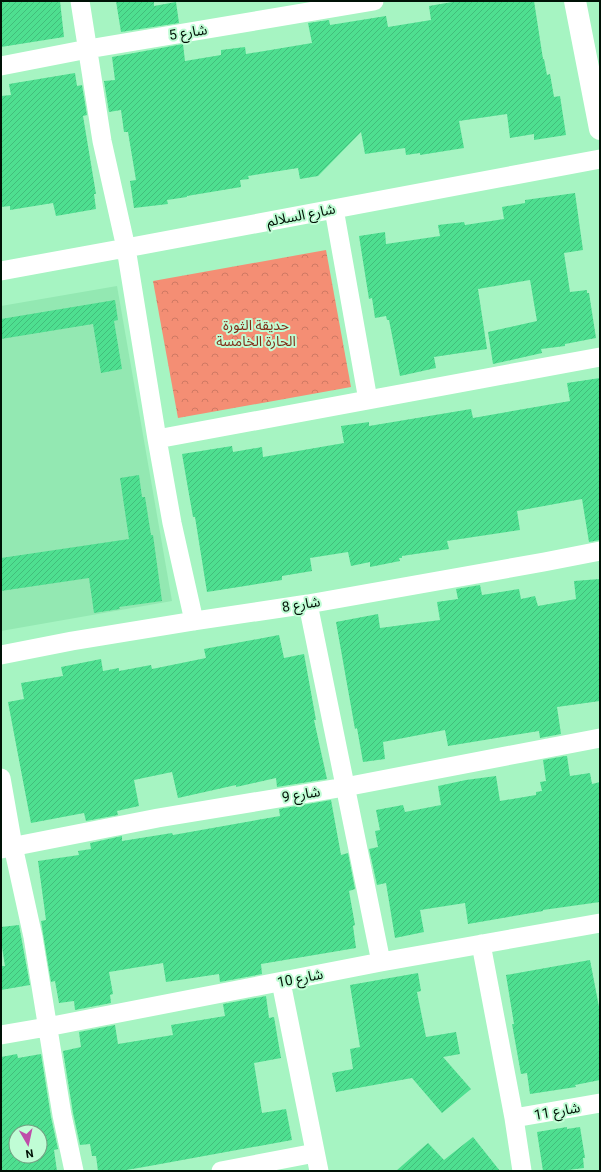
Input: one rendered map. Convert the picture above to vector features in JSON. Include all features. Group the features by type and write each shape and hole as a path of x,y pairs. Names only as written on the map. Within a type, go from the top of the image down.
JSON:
{"main road":[{"path":"575,1 600,129"}],"street":[{"path":"80,1 102,141 126,248 172,523 194,620"},
{"name":"شارع 5","path":"1,66 88,49 374,1"},
{"name":"شارع السلالم","path":"1,271 600,160"},
{"path":"334,209 368,400"},
{"path":"157,439 600,356"},
{"name":"شارع 8","path":"1,655 194,620 308,604 544,562 600,550"},
{"path":"308,604 381,962"},
{"name":"شارع 9","path":"7,847 158,818 345,787 600,738"},
{"path":"1,778 7,847 33,937 62,1115 74,1171"},
{"name":"شارع 10","path":"1,1035 381,962 600,922"},
{"path":"481,944 514,1118 522,1171"},
{"path":"221,1171 317,1162 281,982"},
{"name":"شارع 11","path":"514,1118 600,1103"}],"shaded area":[{"path":"117,286 172,601 1,631 1,306"}],"green space":[{"name":"حديقة الثورة الحارة الخامسة","path":"326,250 351,387 178,418 153,281"}],"building":[{"path":"1,1 60,1 64,37 1,47"},
{"path":"116,1 154,1 154,6 176,2 179,23 121,32"},
{"path":"458,1 534,1 543,59 547,75 550,74 554,97 560,96 566,135 534,140 534,134 510,138 507,114 459,121 464,148 420,155 420,153 406,155 405,148 365,154 361,132 318,176 300,179 298,168 248,176 249,179 240,180 241,187 167,200 168,204 134,208 130,181 136,180 128,132 124,132 121,110 109,112 104,81 115,80 112,57 183,44 185,61 221,55 221,50 245,47 246,54 312,43 308,23 329,20 330,25 386,16 388,27 431,20 429,6"},
{"path":"75,73 77,86 82,85 87,115 83,116 96,194 94,194 96,209 56,216 53,203 10,210 10,206 1,207 1,96 11,95 9,84"},
{"path":"575,193 583,250 564,253 570,292 587,290 587,293 589,293 596,338 565,344 565,346 541,349 542,353 493,364 488,332 537,321 530,280 478,289 487,349 434,357 436,368 400,376 389,320 387,320 386,316 375,318 372,298 369,299 359,236 385,232 386,244 440,236 438,225 464,222 465,225 504,219 502,207 525,203 525,200"},
{"path":"115,300 118,320 114,321 122,369 101,373 93,324 1,339 1,319"},
{"path":"600,378 600,540 589,542 582,499 517,511 520,530 447,541 449,549 402,556 402,558 399,558 400,561 370,567 370,562 351,566 348,552 310,558 312,571 282,576 282,580 207,592 195,517 193,517 182,454 232,446 233,452 262,447 263,457 344,443 341,426 369,422 369,426 471,409 473,418 570,401 567,383"},
{"path":"139,475 142,497 145,497 151,535 153,535 162,601 119,607 120,609 94,613 89,578 1,591 1,558 129,539 120,478"},
{"path":"600,579 600,701 557,707 561,734 540,738 539,731 448,746 445,730 383,742 385,759 363,762 357,728 355,729 336,622 378,614 380,628 440,620 437,602 458,599 456,589 480,585 482,595 519,589 521,599 535,596 538,606 576,599 574,581"},
{"path":"279,635 284,658 304,654 316,720 314,720 327,779 277,787 276,778 178,798 172,772 134,780 139,806 117,811 118,815 86,821 84,813 31,823 8,702 24,699 21,683 63,676 61,667 101,659 103,671 119,668 119,671 151,665 152,669 206,658 204,649"},
{"path":"567,756 570,776 590,773 592,784 600,782 600,902 543,910 468,924 465,903 420,910 424,932 395,938 386,883 377,885 369,849 378,847 375,831 380,830 376,810 403,805 405,812 441,805 438,786 496,776 500,801 536,795 536,792 542,791 540,782 546,781 543,760"},
{"path":"331,800 341,855 348,853 355,889 349,891 355,925 353,926 356,948 261,964 262,974 220,982 219,974 166,982 163,963 109,972 113,994 110,995 111,1003 75,1010 74,1001 59,1003 55,981 51,982 41,921 46,920 38,861 79,855 78,851 91,849 90,843 122,836 122,841 172,833 173,835 280,816 279,809"},
{"path":"19,925 30,985 1,990 1,966 5,966 1,941 1,927"},
{"path":"590,960 600,1012 600,1080 575,1085 576,1087 530,1094 527,1073 521,1074 512,1024 514,1024 506,975"},
{"path":"418,973 421,991 417,992 426,1037 456,1032 460,1054 443,1057 471,1089 442,1113 412,1078 336,1092 332,1073 353,1069 350,1049 360,1047 350,985"},
{"path":"266,996 269,1018 274,1017 281,1058 254,1063 262,1113 286,1109 292,1140 120,1171 98,1171 96,1156 92,1156 90,1144 80,1145 63,1051 81,1047 79,1032 115,1025 118,1044 173,1035 171,1025 225,1016 223,1004"},
{"path":"17,1054 18,1058 41,1054 51,1117 58,1149 54,1150 57,1171 1,1171 1,1057"},
{"path":"567,1127 567,1129 580,1127 585,1158 583,1158 584,1168 560,1171 543,1171 537,1132"},
{"path":"473,1137 500,1171 396,1171 428,1143 444,1160"}]}
